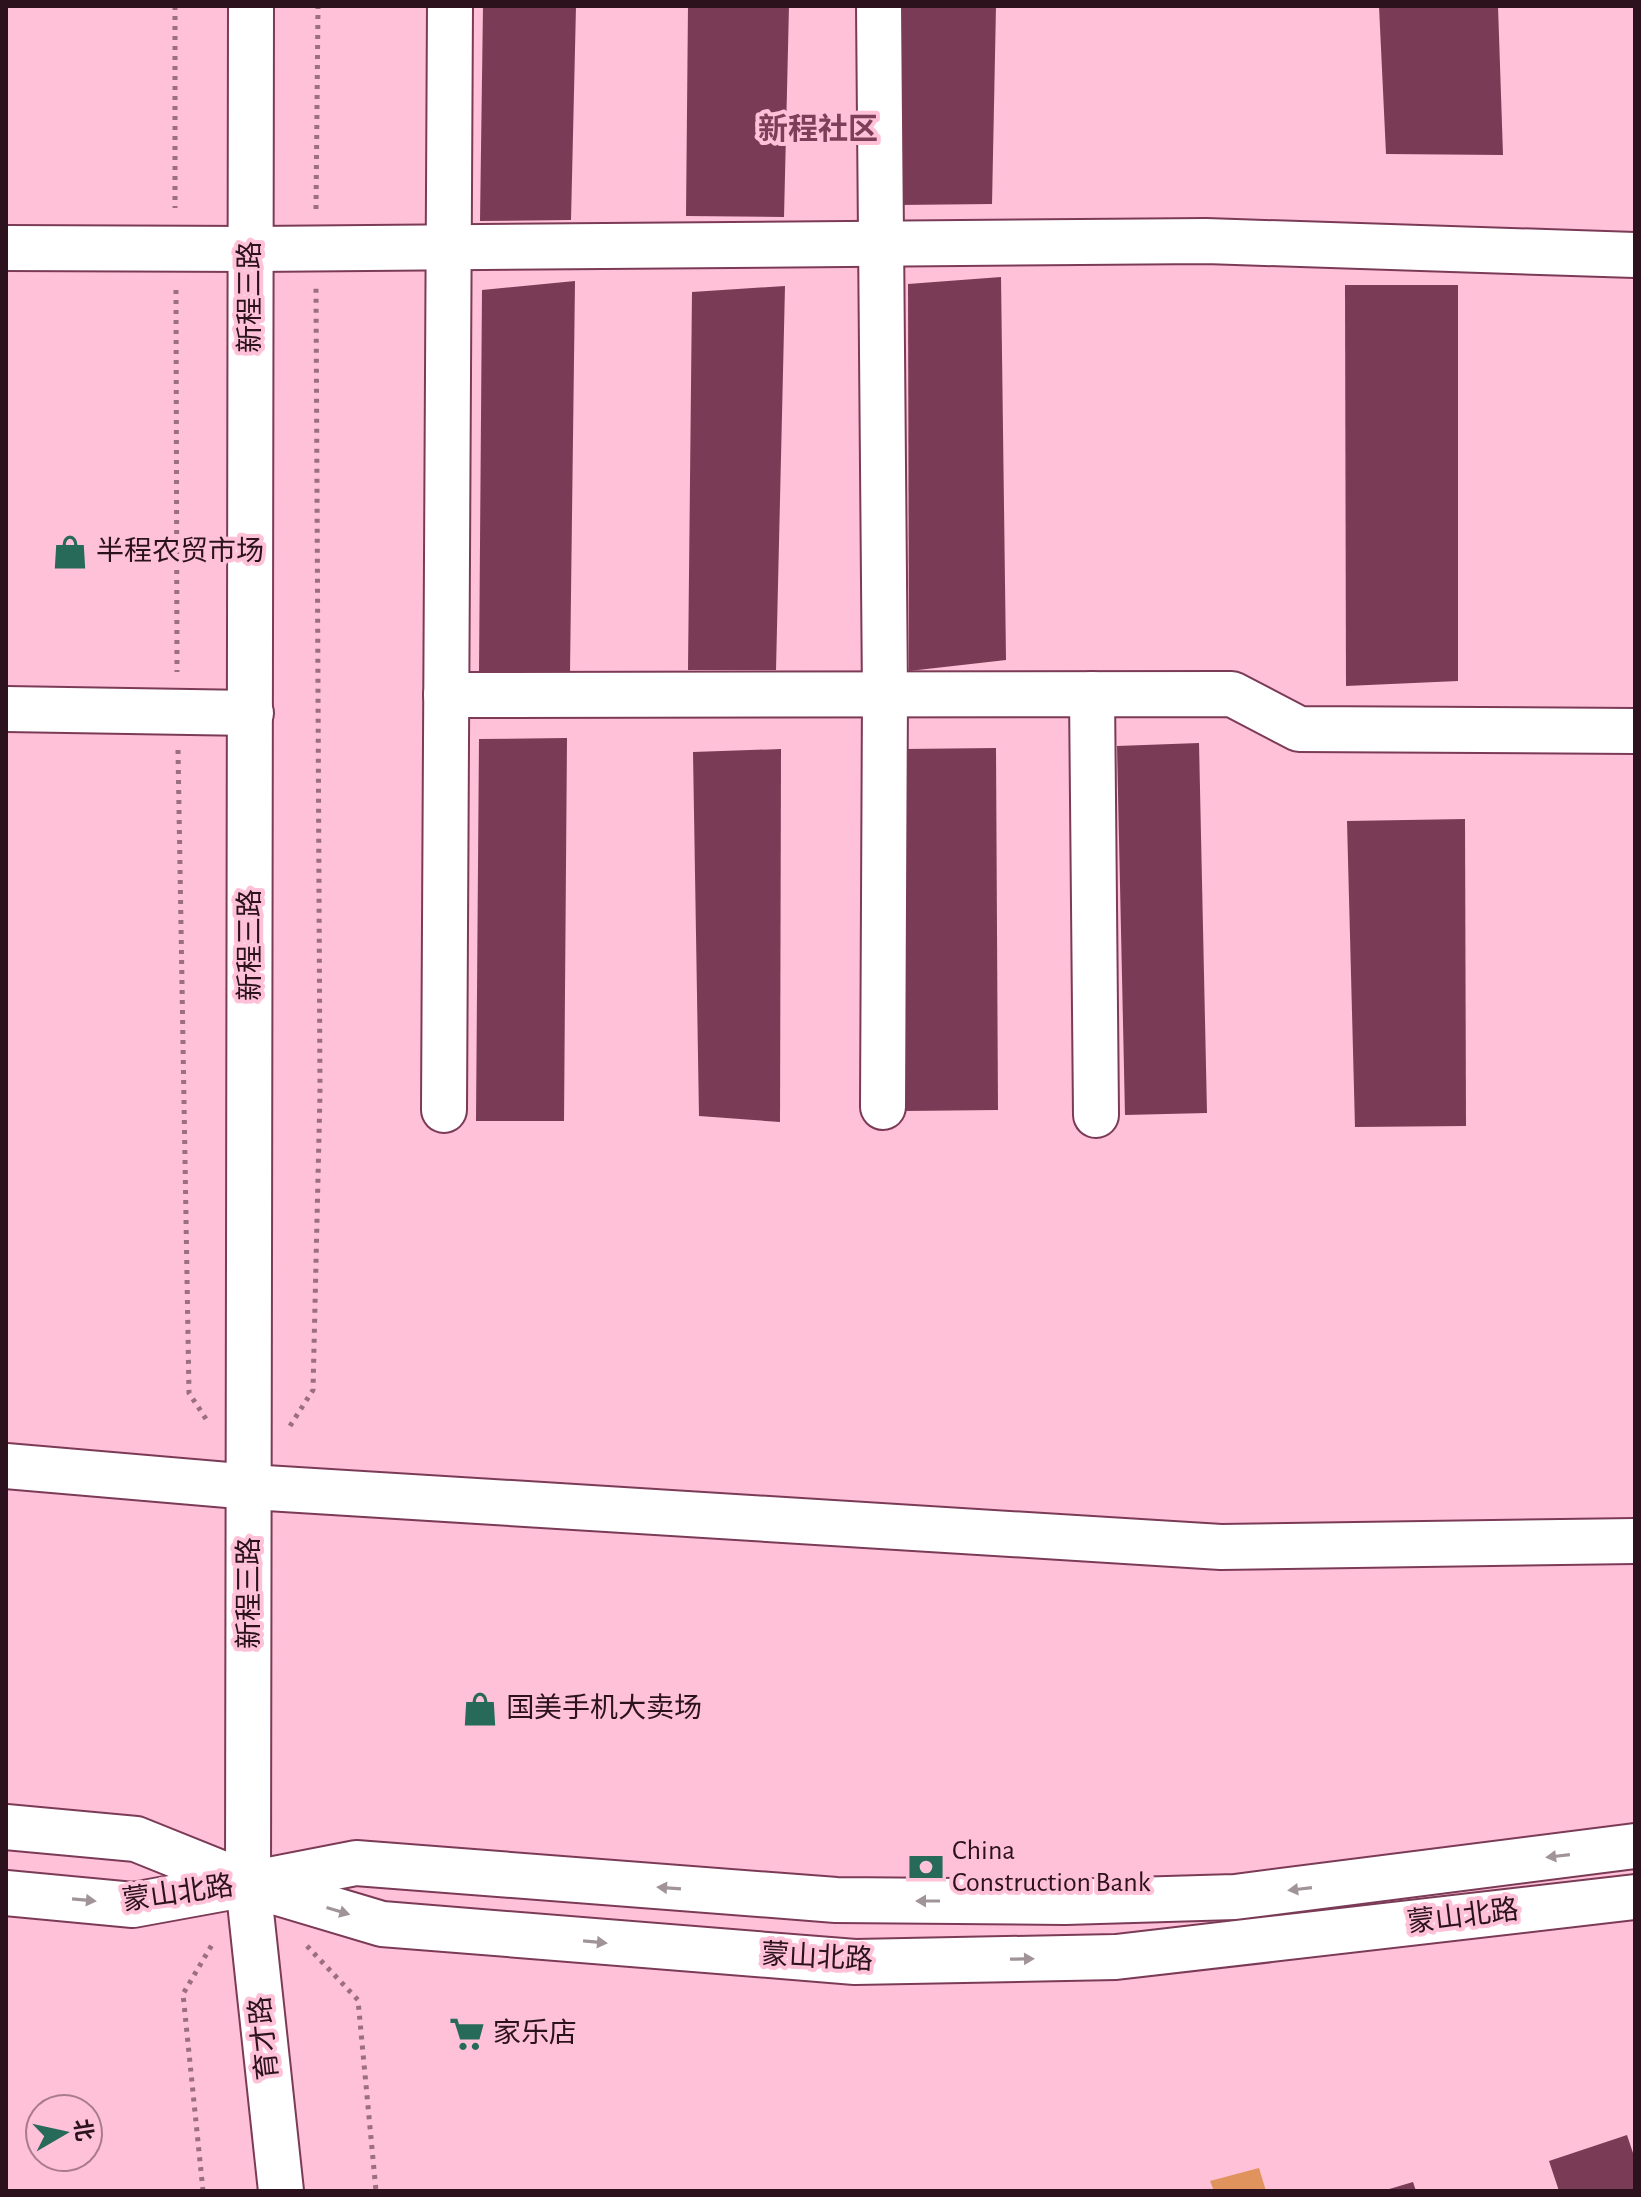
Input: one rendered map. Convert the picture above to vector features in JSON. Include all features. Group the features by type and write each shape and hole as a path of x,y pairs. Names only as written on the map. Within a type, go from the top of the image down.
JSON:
{"street":[{"name":"新程三路","path":"248,1884 251,6"},
{"path":"444,1110 450,6"},
{"path":"879,6 885,695 883,1107"},
{"path":"6,248 316,249 1206,241 1635,255"},
{"path":"1092,694 1096,1115"},
{"path":"446,695 1232,694 1299,729 1635,731"},
{"path":"6,709 251,713"},
{"path":"6,1466 251,1487 1221,1547 1635,1541"},
{"path":"6,1827 136,1839 248,1884 356,1863 836,1900 1081,1902 1235,1897 1635,1846"},
{"name":"蒙山北路","path":"6,1893 133,1905 248,1884 382,1924 855,1962 1116,1957 1635,1897"},
{"name":"育才路","path":"248,1884 281,2191"}],"path":[{"path":"251,1487 313,1390 320,1093 316,249 318,6"},
{"path":"203,2191 183,1994 215,1939"},
{"path":"303,1942 358,2000 376,2191"}],"shaded area":[{"path":"1259,2168 1266,2191 1214,2191 1210,2181"}],"building":[{"path":"483,6 576,6 571,220 480,221"},
{"path":"688,6 789,6 784,217 686,216"},
{"path":"902,6 996,6 992,204 898,205"},
{"path":"1379,6 1498,6 1503,155 1386,154"},
{"path":"1001,277 1006,660 909,671 908,284"},
{"path":"575,281 570,672 479,672 482,290"},
{"path":"1345,285 1458,285 1458,681 1346,686"},
{"path":"785,286 776,670 688,670 692,292"},
{"path":"567,738 564,1121 476,1121 479,739"},
{"path":"1199,743 1207,1113 1125,1115 1117,746"},
{"path":"996,748 998,1110 904,1111 905,749"},
{"path":"781,749 780,1122 699,1116 693,752"},
{"path":"1465,819 1466,1126 1355,1127 1347,821"},
{"path":"1627,2135 1635,2159 1635,2191 1559,2191 1549,2161"},
{"path":"1413,2182 1416,2191 1386,2190"}],"place":[{"name":"半程农贸市场","path":"70,552"},
{"name":"国美手机大卖场","path":"480,1709"},
{"name":"China Construction Bank","path":"926,1867"},
{"name":"家乐店","path":"467,2034"}],"district":[{"name":"新程社区","path":"818,130"}]}
